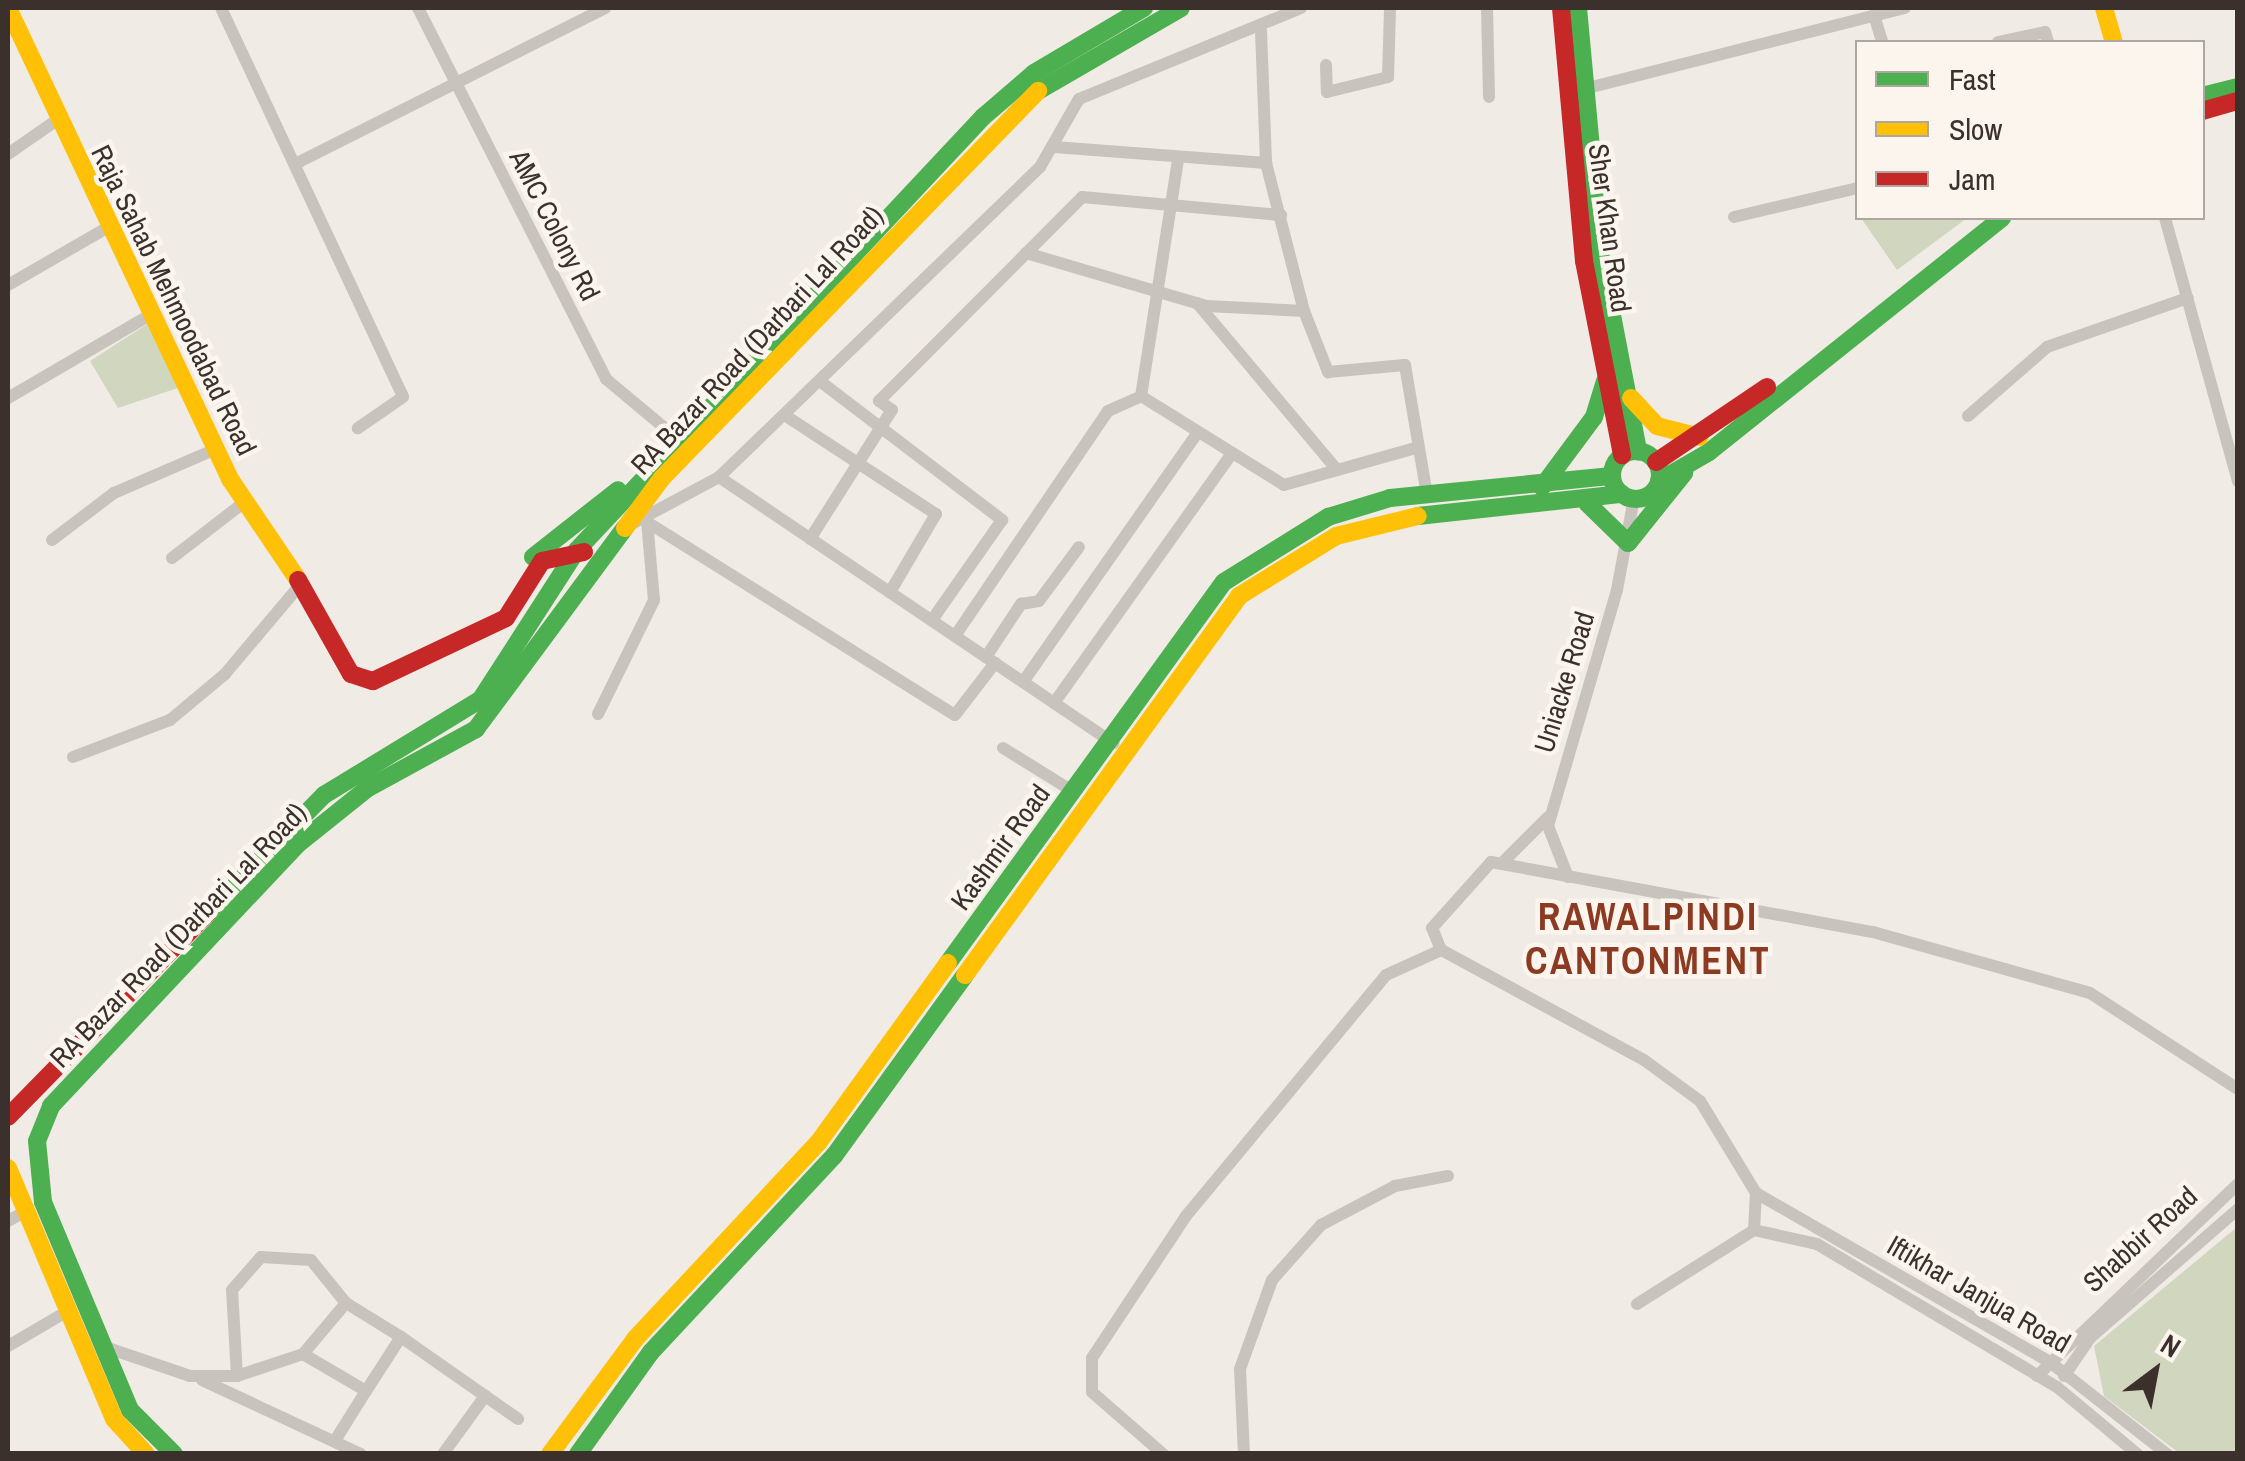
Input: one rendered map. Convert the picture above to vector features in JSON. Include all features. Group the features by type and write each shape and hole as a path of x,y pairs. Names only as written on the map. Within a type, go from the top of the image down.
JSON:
{"street":[{"path":"221,8 299,162 403,397 358,428"},
{"name":"AMC Colony Rd","path":"418,8 606,380 679,440"},
{"path":"299,162 605,8"},
{"name":"RA Bazar Road (Darbari Lal Road)","path":"8,1117 324,795 481,699 577,550 661,454 679,440 984,117 1034,73 1144,8"},
{"name":"RA Bazar Road (Darbari Lal Road)","path":"174,1454 136,1421 37,1181 37,1141 51,1106 298,844 368,788 476,728 622,528 995,129 1043,86 1181,8"},
{"path":"622,528 646,522 718,477 786,416 1054,147 1080,99 1176,54 1261,30 1301,8"},
{"path":"1326,65 1327,92 1388,78 1390,8"},
{"path":"1486,8 1489,97"},
{"name":"Sher Khan Road","path":"1561,8 1582,242 1606,374 1630,453"},
{"name":"Sher Khan Road","path":"1578,8 1580,90 1627,389 1630,453"},
{"path":"1580,90 1905,8"},
{"path":"2104,8 2113,40"},
{"path":"1874,15 1881,40"},
{"name":"Raja Sahab Mehmoodabad Road","path":"9,19 216,449 351,674 372,682 497,623"},
{"path":"1261,30 1266,164 1304,311 1328,372 1405,365 1427,495"},
{"path":"2007,40 2045,32 2047,40"},
{"path":"2205,95 2238,87"},
{"path":"2205,110 2238,102"},
{"path":"8,154 57,120"},
{"path":"1054,147 1178,160 1266,164"},
{"path":"1141,396 1178,160"},
{"path":"1734,217 1855,189"},
{"path":"810,538 892,410 879,402 1082,197 1281,215"},
{"path":"1690,466 1658,472 1630,453 1612,476 1628,496 1658,472 1982,220"},
{"path":"1586,503 1628,542 1690,466 1999,220"},
{"path":"2166,220 2238,481"},
{"path":"8,284 110,226"},
{"path":"1026,253 1198,303 1304,311"},
{"path":"1968,416 2047,347 2188,298"},
{"path":"1198,303 1337,470"},
{"path":"8,398 150,314"},
{"path":"1542,487 1594,417 1606,374"},
{"path":"821,382 1002,520 932,620"},
{"path":"1627,389 1657,426 1702,438"},
{"path":"1141,396 1284,485 1419,447"},
{"path":"955,636 1108,411 1141,396"},
{"path":"786,416 936,514 890,592"},
{"path":"1023,682 1198,432"},
{"path":"52,540 114,492 216,449"},
{"path":"1054,703 1232,453"},
{"path":"497,623 526,564 661,454"},
{"name":"Kashmir Road","path":"550,1454 590,1396 678,1293 778,1186 1113,742 1224,582 1249,561 1328,517 1427,495 1542,487 1612,476"},
{"path":"718,477 1129,754"},
{"name":"Kashmir Road","path":"578,1454 692,1307 792,1200 981,955 1239,596 1336,536 1394,518 1586,503 1628,496"},
{"name":"Uniacke Road","path":"1551,814 1628,542 1628,496"},
{"path":"172,558 247,500"},
{"path":"646,522 955,715 1022,604 1039,601 1078,546"},
{"path":"598,714 654,600 646,522"},
{"path":"497,623 542,561 577,550 598,557"},
{"path":"73,757 170,720 225,674 298,586"},
{"path":"1003,748 1096,796"},
{"path":"1504,861 1551,814 1568,877"},
{"path":"1637,1304 1754,1230 1756,1193 1700,1101 1644,1060 1441,950 1432,928 1491,862 1504,861 1568,877 1873,932 2090,993 2238,1089"},
{"path":"990,907 1006,919"},
{"path":"964,943 981,955"},
{"path":"1163,1454 1092,1392 1092,1358 1186,1216 1386,975 1441,950"},
{"path":"8,1168 16,1216 68,1311 114,1419 146,1454"},
{"path":"1244,1454 1240,1369 1272,1280 1322,1225 1395,1186 1448,1176"},
{"name":"Shabbir Road","path":"2037,1376 2238,1184"},
{"path":"778,1186 792,1200"},
{"name":"Iftikhar Janjua Road","path":"1756,1193 2050,1362 2167,1454"},
{"name":"Shabbir Road","path":"2057,1388 2090,1338 2238,1209"},
{"name":"Iftikhar Janjua Road","path":"1754,1230 1817,1244 2057,1388 2136,1454"},
{"path":"237,1376 232,1290 260,1257 310,1260 346,1303 518,1419"},
{"path":"678,1293 692,1307"},
{"path":"190,1376 237,1376 303,1354 346,1303"},
{"path":"8,1346 68,1311"},
{"path":"336,1438 400,1338"},
{"path":"102,1346 190,1376 336,1438 361,1454"},
{"path":"303,1354 366,1391"},
{"path":"443,1454 484,1396"},
{"path":"590,1396 609,1410"}],"green space":[{"path":"1862,220 1964,220 1897,270"},
{"path":"149,323 181,387 118,408 90,361"},
{"path":"2237,1227 2237,1453 2179,1453 2104,1396 2094,1346"}],"traffic: fast":[{"path":"209,912 324,795 481,699 577,550 983,117 1034,73 1144,8"},
{"path":"1038,91 1181,8"},
{"path":"1578,8 1601,258 1638,451"},
{"path":"2205,95 2238,87"},
{"path":"1659,481 1709,452 1999,220"},
{"path":"1542,487 1594,417 1605,381"},
{"path":"1636,451 1653,458 1660,475 1653,492 1636,499 1619,492 1612,475 1619,458 1636,451"},
{"path":"1628,543 1684,473"},
{"path":"948,963 1224,582 1328,517 1390,498 1612,476"},
{"path":"533,557 618,490"},
{"path":"1418,516 1622,494"},
{"path":"1587,503 1628,543"},
{"path":"174,1454 130,1410 43,1202 37,1141 51,1106 298,844 368,788 476,729 625,528"},
{"path":"578,1454 651,1352 834,1156 965,975"}],"traffic: slow":[{"path":"8,8 230,479 298,580"},
{"path":"2104,8 2113,40"},
{"path":"625,528 662,478 1038,91"},
{"path":"1631,398 1657,426 1700,437"},
{"path":"965,975 1239,596 1336,536 1418,516"},
{"path":"550,1454 635,1339 818,1143 948,963"},
{"path":"8,1168 114,1419 146,1454"}],"traffic: jam":[{"path":"1561,8 1584,261 1622,455"},
{"path":"2205,110 2238,101"},
{"path":"1656,462 1767,387"},
{"path":"298,580 351,674 373,681 506,618 542,561 584,552"},
{"path":"8,1117 209,912"}],"district":[{"name":"RAWALPINDI CANTONMENT","path":"1648,939"}]}
